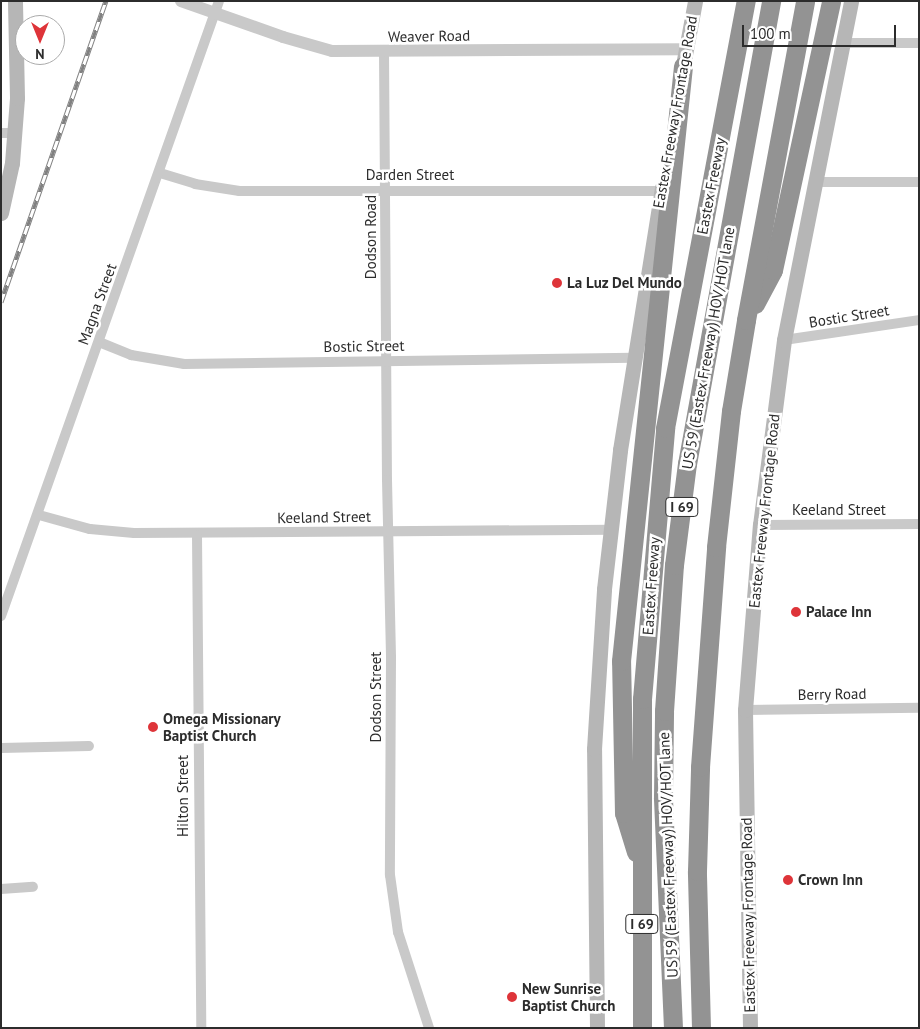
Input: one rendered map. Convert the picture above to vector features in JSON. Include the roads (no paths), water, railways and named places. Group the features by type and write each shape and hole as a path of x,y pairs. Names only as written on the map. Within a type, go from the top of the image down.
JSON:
{"highway":[{"name":"Eastex Freeway","path":"642,1025 642,699 665,428 746,1"},
{"name":"US 59 (Eastex Freeway) HOV/HOT lane","path":"673,1024 663,797 664,711 674,565 687,464 771,1"},
{"name":"I 69","path":"701,1024 697,871 700,767 716,547 731,411 805,1"},
{"path":"746,320 773,270 831,1"},
{"path":"641,868 624,813 621,661 684,57"}],"main road":[{"path":"1,213 12,163 7,133 17,98 15,1"},
{"name":"Eastex Freeway Frontage Road","path":"597,1028 594,749 604,589 633,358 695,1"},
{"name":"Eastex Freeway Frontage Road","path":"751,1026 745,710 760,525 784,340 851,1"}],"street":[{"name":"Weaver Road","path":"181,1 216,7 317,47 384,52 684,57"},
{"name":"Magna Street","path":"1,616 39,515 160,173 216,7"},
{"path":"843,43 919,42"},
{"name":"Dodson Road","path":"384,52 386,361"},
{"name":"Darden Street","path":"160,173 218,189 662,191"},
{"path":"815,182 919,182"},
{"name":"Bostic Street","path":"784,340 919,320"},
{"name":"Bostic Street","path":"99,342 131,355 184,364 633,358"},
{"name":"Dodson Street","path":"386,361 392,658 390,876 398,932 429,1028"},
{"name":"Keeland Street","path":"39,515 110,532 197,535 388,531 612,530"},
{"name":"Keeland Street","path":"760,525 919,524"},
{"name":"Hilton Street","path":"197,535 201,1028"},
{"name":"Berry Road","path":"745,710 919,708"},
{"path":"1,748 89,746"},
{"path":"1,889 34,886"}],"railway":[{"path":"1,302 106,1"}],"place":[{"name":"La Luz Del Mundo","path":"557,283"},
{"name":"Palace Inn","path":"796,612"},
{"name":"Omega Missionary Baptist Church","path":"153,727"},
{"name":"Crown Inn","path":"788,880"},
{"name":"New Sunrise Baptist Church","path":"512,997"}]}
